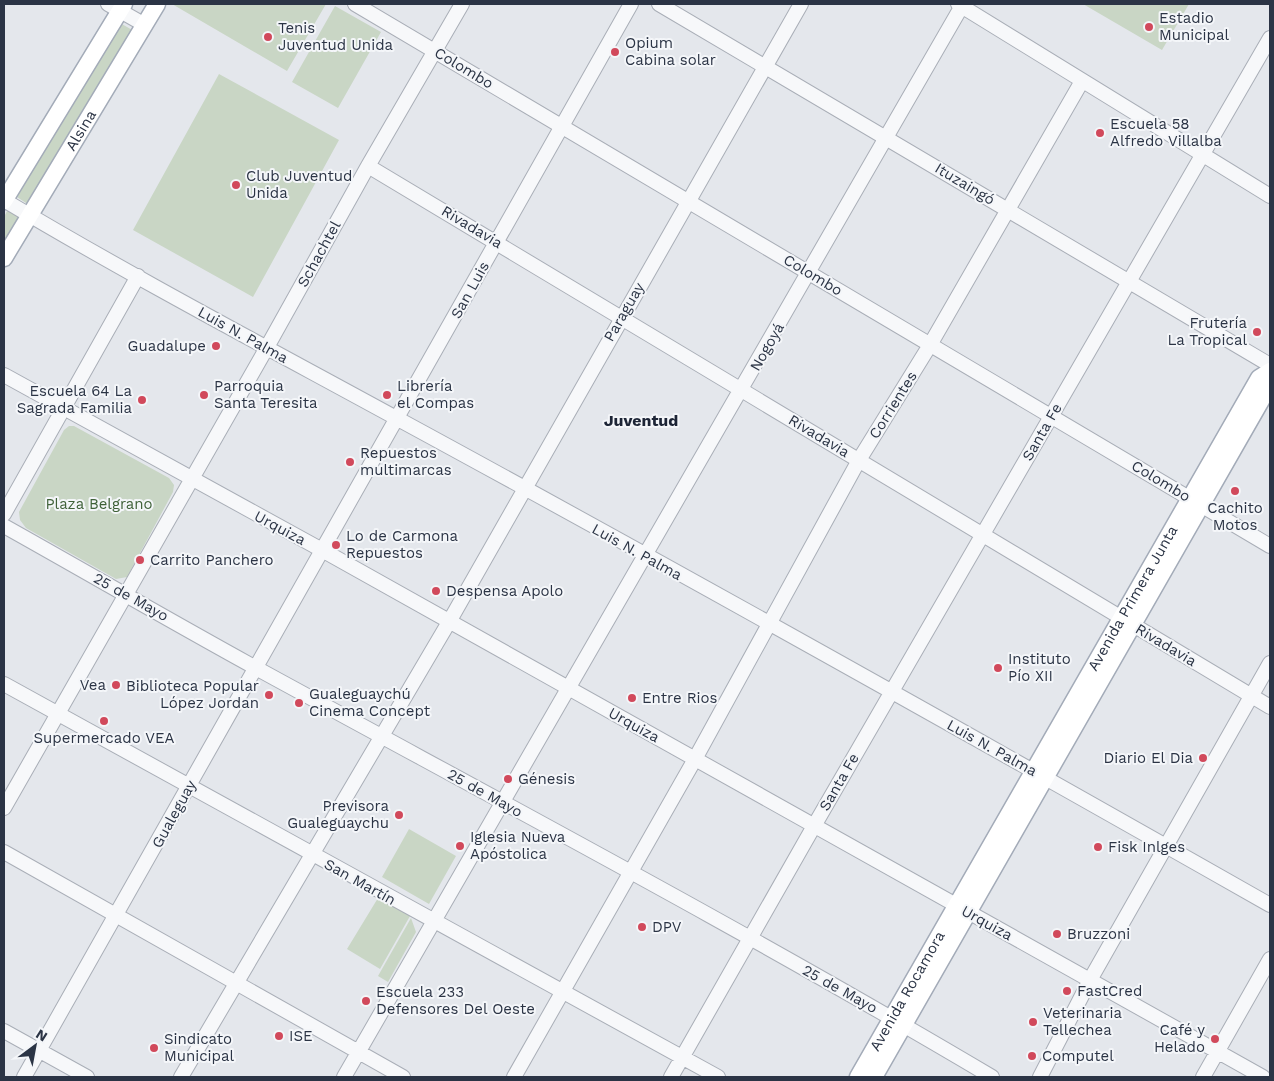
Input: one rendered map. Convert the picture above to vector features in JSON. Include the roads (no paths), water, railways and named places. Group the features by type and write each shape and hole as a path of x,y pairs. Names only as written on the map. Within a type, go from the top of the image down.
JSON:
{"main road":[{"name":"Alsina","path":"4,258 157,4"},
{"name":"Alsina","path":"4,200 117,6"},
{"name":"Avenida Primera Junta","path":"1196,502 1259,378 1270,371"},
{"name":"Avenida Primera Junta","path":"962,909 1196,502 1270,385"},
{"name":"Avenida Rocamora","path":"874,1077 898,1022 962,909"},
{"name":"Avenida Rocamora","path":"858,1077 898,1022"}],"street":[{"name":"Colombo","path":"356,4 1270,546"},
{"name":"Schachtel","path":"4,808 462,4"},
{"name":"San Luis","path":"322,550 398,419 631,4"},
{"name":"Ituzaingó","path":"659,4 1270,365"},
{"name":"Paraguay","path":"182,1077 449,622 523,489 801,4"},
{"path":"961,5 1270,196"},
{"name":"Nogoyá","path":"344,1077 742,390 961,5"},
{"path":"117,6 145,25"},
{"name":"Santa Fe","path":"672,1077 891,692 1270,38"},
{"name":"Corrientes","path":"514,1077 695,760 858,460 930,344 1082,81"},
{"name":"Rivadavia","path":"368,166 1270,707"},
{"name":"Luis N. Palma","path":"4,200 266,349 398,419 646,556 1270,905"},
{"path":"4,514 138,276"},
{"name":"Urquiza","path":"4,375 322,550 1263,1077"},
{"name":"25 de Mayo","path":"4,526 254,667 381,735 898,1022 992,1077"},
{"name":"Gualeguay","path":"24,1077 189,788 254,667 322,550"},
{"path":"1040,1077 1090,980 1270,663"},
{"name":"San Martín","path":"4,684 189,788 718,1077"},
{"path":"4,852 403,1077"},
{"path":"1203,1077 1270,959"},
{"path":"4,1031 87,1077"}],"place":[{"name":"Estadio Municipal","path":"1149,27"},
{"name":"Tenis Juventud Unida","path":"268,37"},
{"name":"Opium Cabina solar","path":"615,52"},
{"name":"Escuela 58 Alfredo Villalba","path":"1100,133"},
{"name":"Club Juventud Unida","path":"236,185"},
{"name":"Frutería La Tropical","path":"1257,332"},
{"name":"Guadalupe","path":"216,346"},
{"name":"Parroquia Santa Teresita","path":"204,395"},
{"name":"Librería el Compas","path":"387,395"},
{"name":"Escuela 64 La Sagrada Familia","path":"142,400"},
{"name":"Repuestos multimarcas","path":"350,462"},
{"name":"Cachito Motos","path":"1235,491"},
{"name":"Lo de Carmona Repuestos","path":"336,545"},
{"name":"Carrito Panchero","path":"140,560"},
{"name":"Despensa Apolo","path":"436,591"},
{"name":"Instituto Pío XII","path":"998,668"},
{"name":"Vea","path":"116,685"},
{"name":"Biblioteca Popular López Jordan","path":"269,695"},
{"name":"Entre Rios","path":"632,698"},
{"name":"Gualeguaychú Cinema Concept","path":"299,703"},
{"name":"Supermercado VEA","path":"104,721"},
{"name":"Diario El Dia","path":"1203,758"},
{"name":"Génesis","path":"508,779"},
{"name":"Previsora Gualeguaychu","path":"399,815"},
{"name":"Iglesia Nueva Apóstolica","path":"460,846"},
{"name":"Fisk Inlges","path":"1098,847"},
{"name":"DPV","path":"642,927"},
{"name":"Bruzzoni","path":"1057,934"},
{"name":"FastCred","path":"1067,991"},
{"name":"Escuela 233 Defensores Del Oeste","path":"366,1001"},
{"name":"Veterinaria Tellechea","path":"1033,1022"},
{"name":"ISE","path":"279,1036"},
{"name":"Café y Helado","path":"1215,1039"},
{"name":"Sindicato Municipal","path":"154,1048"},
{"name":"Computel","path":"1032,1056"}],"district":[{"name":"Juventud","path":"641,420"}],"park label":[{"name":"Plaza Belgrano","path":"99,504"}]}
